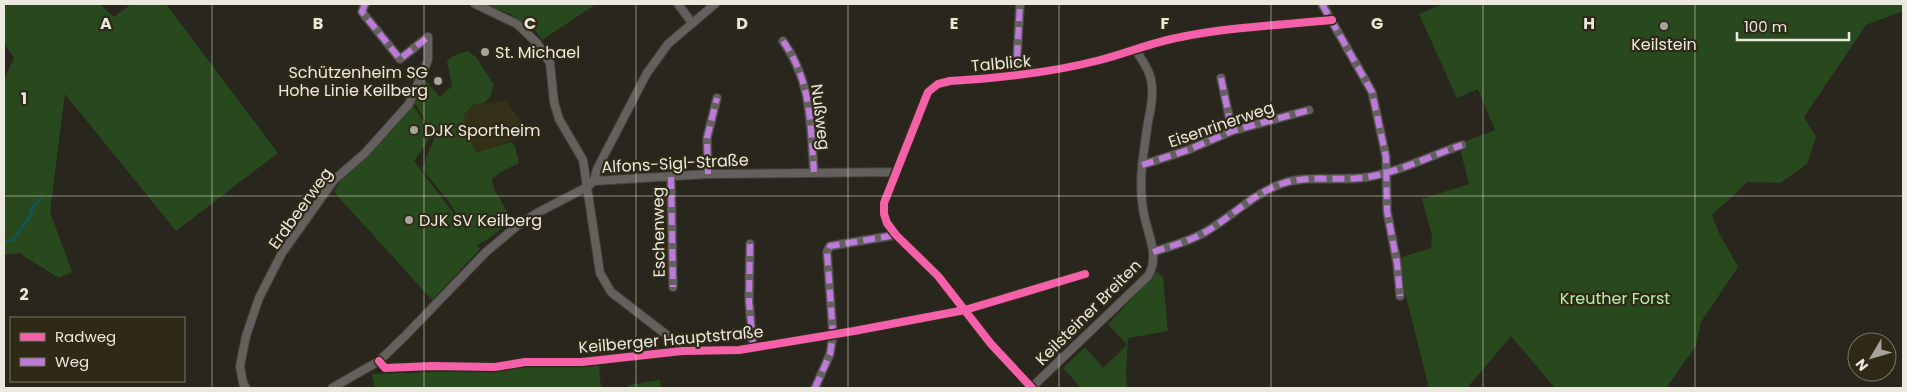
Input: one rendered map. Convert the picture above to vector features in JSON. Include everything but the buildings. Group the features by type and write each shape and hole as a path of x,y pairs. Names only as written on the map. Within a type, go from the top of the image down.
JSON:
{"street":[{"name":"Erdbeerweg","path":"246,388 240,366 246,336 263,290 282,253 334,180 365,153 409,104 428,60 428,38 400,59 362,12 365,4"},
{"path":"475,4 517,24 537,43 550,63 554,102 559,119 583,160 600,273 611,292 681,346 682,351"},
{"path":"678,4 692,23"},
{"path":"594,181 597,169 646,73 668,44 716,4"},
{"path":"1016,75 1020,4"},
{"path":"1322,4 1372,92 1386,157 1387,211 1397,263 1400,296"},
{"name":"Talblick","path":"1032,388 991,344 938,276 896,235 887,223 884,214 884,203 928,92 938,84 950,81 1074,67 1181,37 1210,32 1332,20"},
{"name":"Nußweg","path":"783,41 797,63 806,88 810,110 814,172"},
{"name":"Keilsteiner Breiten","path":"1032,388 1148,276 1153,268 1153,252 1140,192 1152,92 1151,79 1148,68 1135,49"},
{"path":"1221,78 1232,131"},
{"path":"708,174 707,138 717,98"},
{"name":"Eisenrinerweg","path":"1142,164 1188,150 1232,131 1309,110"},
{"path":"1153,252 1190,240 1206,232 1280,184 1298,180 1367,177 1462,145"},
{"name":"Alfons-Sigl-Straße","path":"376,363 404,337 486,252 528,218 587,187 594,181 708,174 897,172"},
{"name":"Eschenweg","path":"671,177 673,287"},
{"path":"815,388 830,354 833,335 827,252 830,246 896,235"},
{"path":"750,244 749,301 753,346"},
{"name":"Keilberger Hauptstraße","path":"376,363 385,368 432,366 495,367 524,362 582,362 682,351 739,350 753,346 833,335 966,310 1085,274"},
{"path":"332,388 376,363"}],"shaded area":[{"path":"506,101 530,133 473,155 459,106"}],"green space":[{"path":"4,4 100,4 114,17 131,4 166,4 278,153 176,231 65,94 50,212 72,272 59,278 19,253 4,255 4,80 14,58 4,43"},
{"path":"484,4 596,4 542,40 528,21 520,22 511,14"},
{"name":"Kreuther Forst","path":"1443,4 1903,4 1903,11 1866,25 1804,117 1816,137 1807,164 1780,183 1748,182 1712,215 1719,233 1738,267 1701,322 1696,346 1666,388 1555,388 1511,336 1467,388 1429,388 1402,280 1399,258 1431,248 1432,236 1422,199 1469,184 1459,144 1495,130 1478,89 1457,98 1419,14"},
{"path":"467,51 476,57 494,85 490,97 484,103 473,105 463,116 475,153 511,142 515,146 519,163 499,173 492,179 494,189 512,220 488,239 477,245 480,249 432,300 334,192 342,177 384,139 413,105 432,135 414,161 470,235 447,199 422,169 435,136 414,102 425,80 440,97 452,86 447,61 453,56"},
{"path":"1157,272 1163,277 1168,331 1128,338 1127,388 1081,388 1063,368 1085,347 1103,368 1127,345 1108,324"},
{"path":"528,366 599,366 601,388 375,388 372,374 497,370"},
{"path":"660,380 661,388 629,388 628,385"}],"waterway":[{"path":"4,241 13,240 31,215 32,208 41,198"}],"marked path":[{"path":"365,4 362,12 400,59 428,37"},
{"path":"1016,75 1020,4"},
{"path":"1322,4 1372,92 1386,157 1387,211 1397,263 1400,296"},
{"path":"783,41 800,72 808,104 814,172"},
{"path":"1221,78 1232,131"},
{"path":"708,174 707,138 717,98"},
{"path":"1142,165 1188,150 1232,131 1309,110"},
{"path":"1153,252 1201,235 1261,194 1281,184 1302,179 1357,178 1380,175 1462,145"},
{"path":"671,177 673,287"},
{"path":"815,388 830,354 833,335 827,252 830,246 896,235"},
{"path":"750,244 749,301 753,346"}],"cycle path":[{"path":"1032,388 991,344 938,276 896,235 887,223 884,214 884,203 928,92 938,84 950,81 1044,72 1100,60 1171,39 1237,29 1332,20"},
{"path":"379,361 385,368 432,366 495,367 525,362 582,362 682,351 739,350 965,310 1085,274"}],"place":[{"name":"Keilstein","path":"1664,26"},
{"name":"St. Michael","path":"485,52"},
{"name":"Schützenheim SG Hohe Linie Keilberg","path":"438,81"},
{"name":"DJK Sportheim","path":"414,130"},
{"name":"DJK SV Keilberg","path":"409,220"}]}
